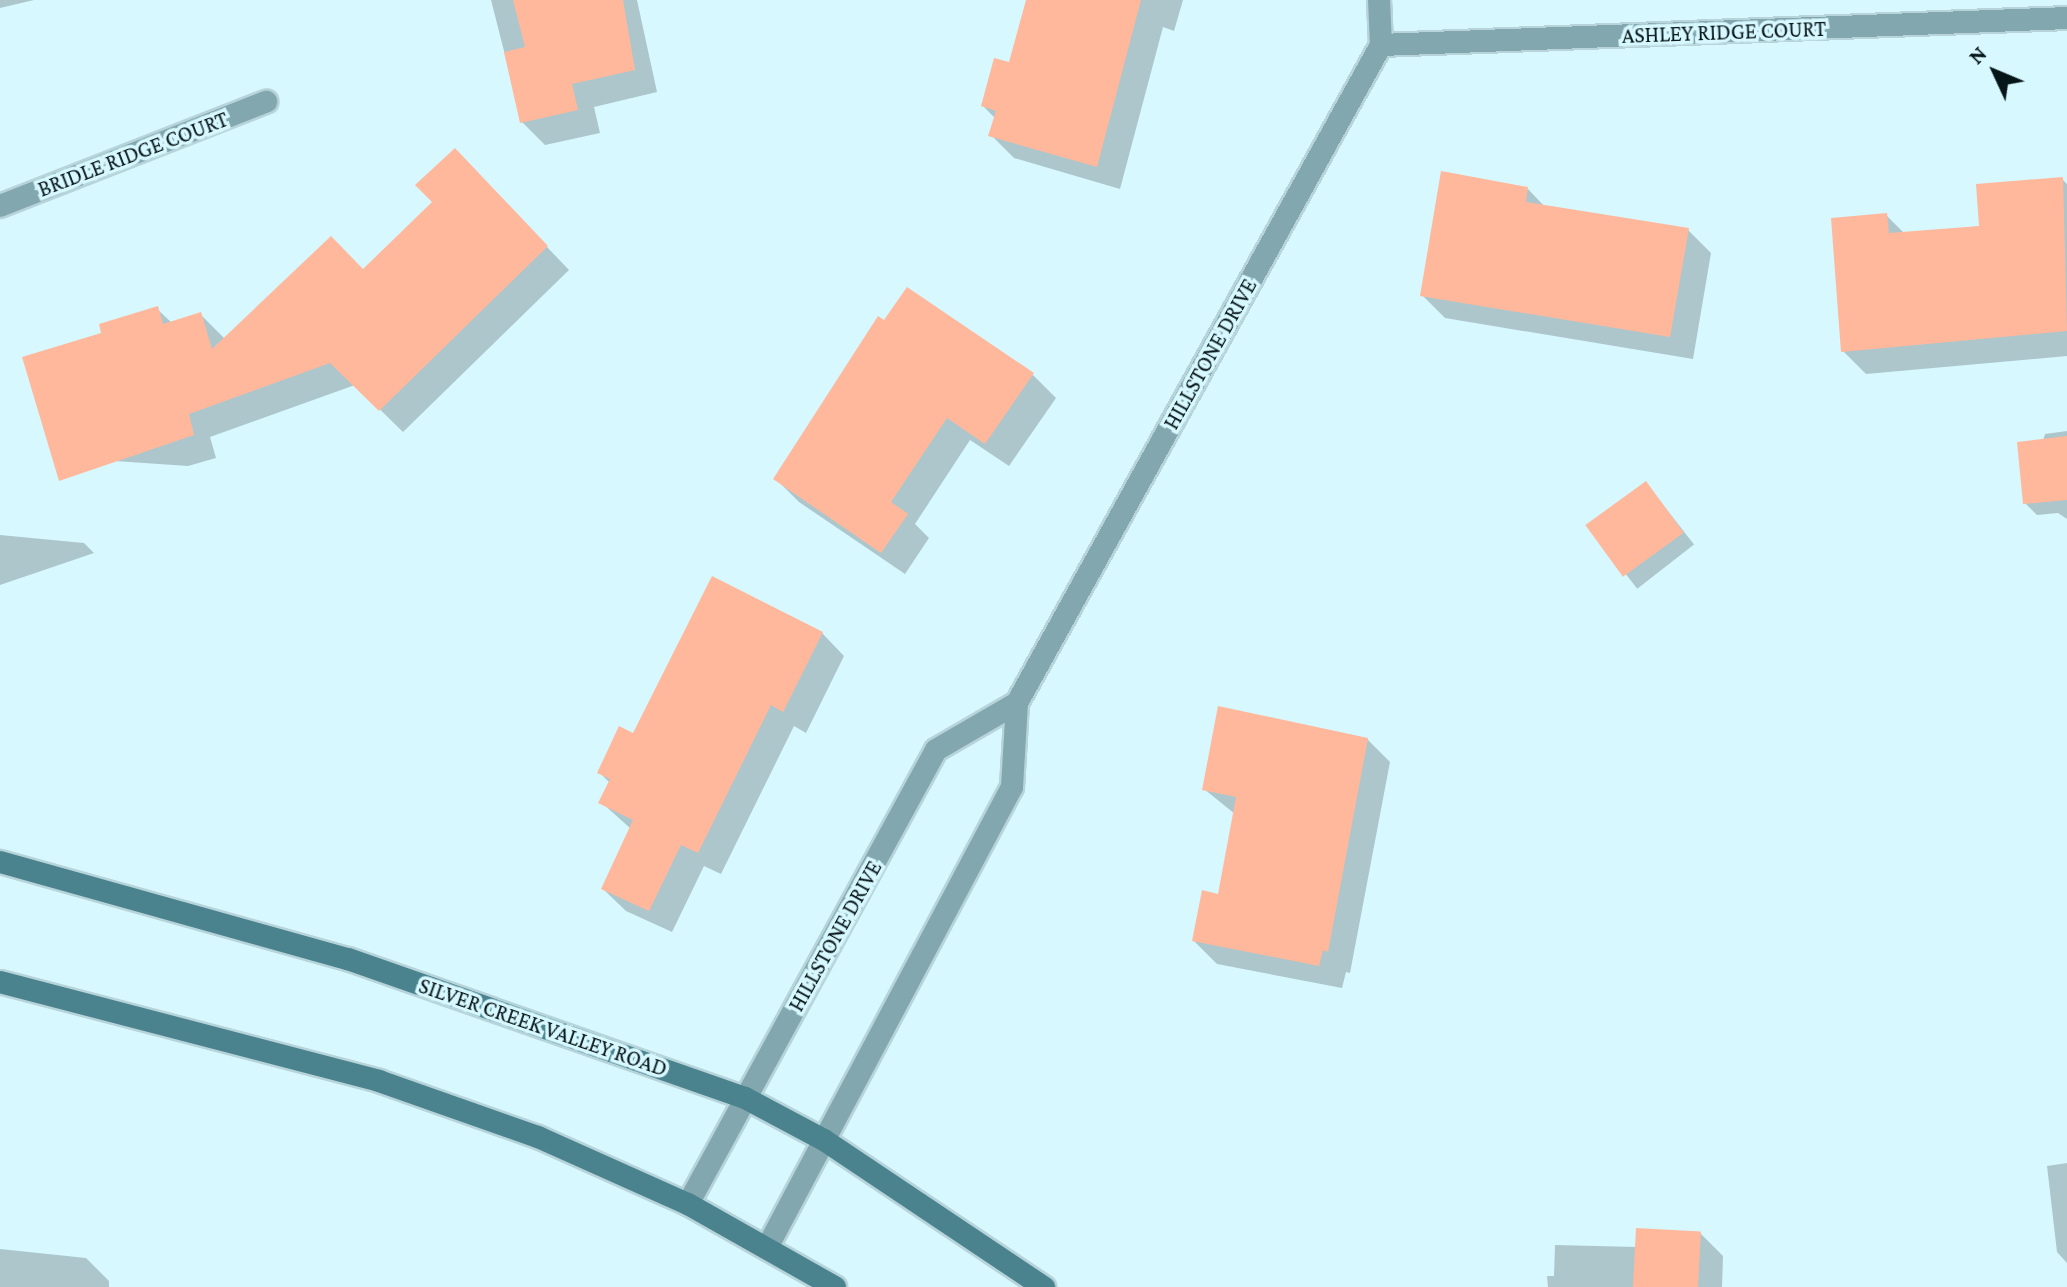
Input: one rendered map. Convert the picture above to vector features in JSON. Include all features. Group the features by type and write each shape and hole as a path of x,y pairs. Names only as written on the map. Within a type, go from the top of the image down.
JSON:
{"main road":[{"name":"SILVER CREEK VALLEY ROAD","path":"0,862 348,959 745,1098 824,1140 1044,1287"},
{"path":"0,982 379,1081 538,1137 688,1204 768,1246 835,1287"}],"street":[{"path":"1379,0 1381,45"},
{"name":"ASHLEY RIDGE COURT","path":"1381,45 2067,18"},
{"name":"HILLSTONE DRIVE","path":"768,1246 1012,787 1017,703 1381,45"},
{"name":"BRIDLE RIDGE COURT","path":"0,206 266,102"},
{"name":"HILLSTONE DRIVE","path":"688,1204 936,750 1017,703"}],"building":[{"path":"513,0 623,0 635,70 572,84 578,110 520,123 504,52 525,47"},
{"path":"1026,0 1141,0 1097,167 988,136 996,111 981,106 994,58 1009,62"},
{"path":"455,148 548,246 379,411 330,363 189,414 194,435 59,481 22,357 101,333 99,324 158,306 163,324 201,312 212,349 331,236 363,269 432,202 415,185"},
{"path":"1441,171 1528,187 1526,202 1689,228 1670,337 1420,296"},
{"path":"2063,177 2067,331 1841,352 1831,218 1887,213 1889,233 1979,226 1976,184"},
{"path":"907,287 1034,373 985,444 947,418 891,502 908,514 881,553 773,479 878,316 884,320"},
{"path":"2067,436 2067,500 2023,504 2017,442"},
{"path":"1646,481 1684,533 1623,577 1585,525"},
{"path":"712,576 823,632 783,712 771,705 698,853 681,845 649,911 601,889 633,820 598,803 610,779 597,773 619,726 633,733"},
{"path":"1218,706 1368,738 1328,952 1323,950 1319,966 1192,941 1202,890 1218,894 1236,797 1202,790"},
{"path":"1636,1228 1701,1231 1698,1287 1633,1287"}]}
